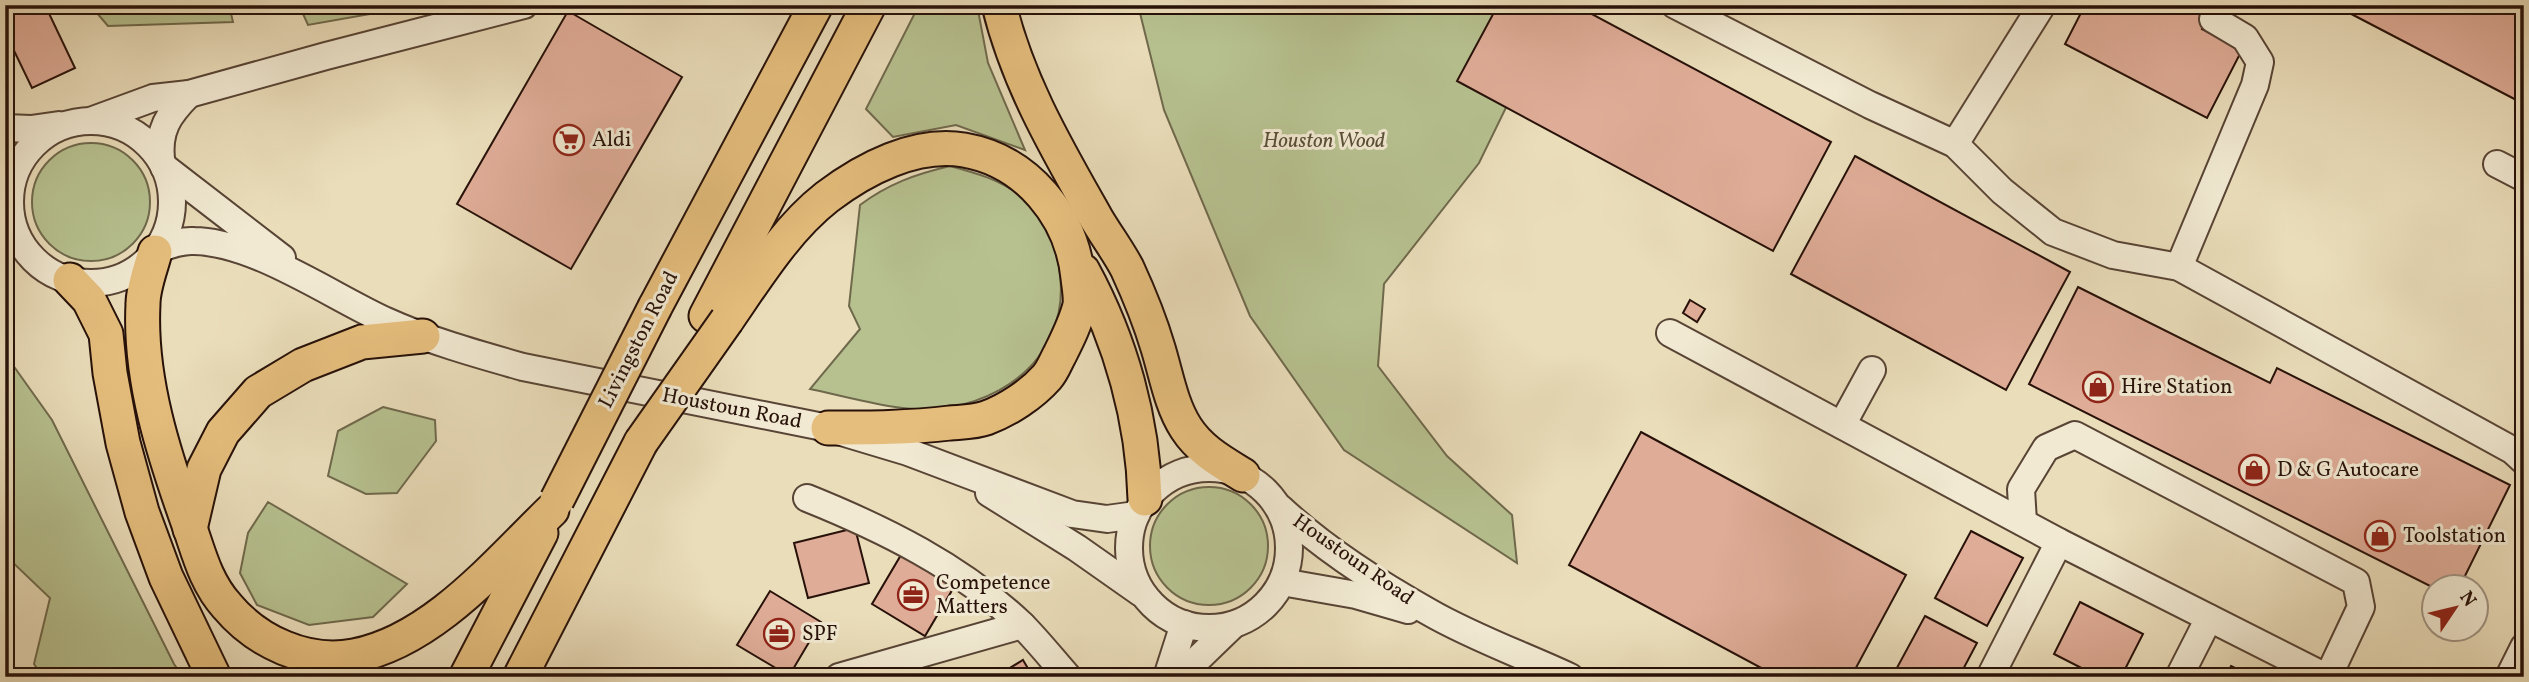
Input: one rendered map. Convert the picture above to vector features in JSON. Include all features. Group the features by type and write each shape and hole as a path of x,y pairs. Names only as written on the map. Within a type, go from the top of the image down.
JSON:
{"main road":[{"name":"Livingston Road","path":"466,677 656,307 816,5"},
{"path":"520,677 641,442 716,318 869,5"},
{"path":"999,5 1007,39 1041,119 1126,267 1143,305 1170,391 1185,428 1206,452 1244,475"},
{"path":"716,318 825,199 875,167 903,156 933,149 964,150 1017,171 1036,186 1069,236 1076,258 1106,316 1120,354 1140,432 1140,507"},
{"path":"156,250 143,300 143,341 159,434 206,577 226,606 248,628 272,643 332,658 355,656 381,648 447,610 555,505"},
{"path":"828,428 910,428 985,419 1019,401 1048,376 1070,335 1080,303 1076,258"},
{"path":"70,280 89,300 106,334 123,443 142,512 166,577 214,677"},
{"path":"190,529 204,469 223,432 258,391 303,365 362,342 423,336"}],"street":[{"path":"19,239 12,217 10,193 16,170 29,150 47,134 153,98 189,94 316,58 524,5"},
{"path":"1675,5 1870,105 1955,144 2002,191 2053,232 2113,255 2179,267 2512,450 2524,461"},
{"path":"1955,144 2042,5"},
{"path":"2179,267 2255,85 2260,62 2245,38 2213,19"},
{"path":"5,216 32,257 49,271 70,280 93,283 117,279 138,268 156,250 167,230 172,209 171,188 159,143 165,124 174,109 189,94"},
{"path":"5,128 32,129 80,122 118,125 143,139 163,164"},
{"name":"Houstoun Road","path":"163,164 307,280"},
{"path":"2497,164 2524,178"},
{"name":"Houstoun Road","path":"156,250 194,241 238,248 386,321 481,356 523,367 828,428 908,452 1072,514 1107,519 1140,507"},
{"path":"1670,333 2022,522 2327,677 2361,607 2356,582 2075,435 2046,447 2021,489 2022,522"},
{"path":"1842,425 1872,370"},
{"path":"1201,468 1223,468 1244,475 1262,487 1277,504 1286,522 1290,542 1289,562 1282,582 1274,596 1262,608 1233,625 1200,628 1184,624 1162,613 1145,596 1135,577 1129,557 1130,536 1140,507 1161,484 1180,473 1201,468"},
{"name":"Houstoun Road","path":"960,472 1005,505 1122,578 1145,596"},
{"path":"807,498 910,545 966,579 1022,625 1068,677"},
{"name":"Houstoun Road","path":"1277,504 1302,528 1363,572 1431,614 1570,677"},
{"path":"1997,675 2059,541"},
{"name":"Houstoun Road","path":"1282,582 1356,594 1399,608 1431,614"},
{"path":"2179,677 2209,618"},
{"path":"1167,677 1184,624"},
{"path":"839,677 1022,625"},
{"path":"1179,677 1233,625"},
{"path":"2509,677 2524,647"}],"green space":[{"path":"90,5 229,5 233,22 108,26"},
{"path":"299,5 421,5 308,25"},
{"path":"919,5 977,5 988,63 1025,150 956,125 893,137 866,109"},
{"name":"Houston Wood","path":"1138,5 1556,5 1479,163 1384,284 1378,366 1447,456 1512,515 1517,563 1344,450 1250,316 1164,110"},
{"path":"91,143 114,148 133,160 145,179 150,202 145,225 133,244 114,256 91,261 68,256 49,244 37,225 32,202 37,179 49,160 68,148"},
{"path":"950,166 988,178 1015,192 1035,211 1048,233 1057,257 1061,286 1059,313 1051,337 1038,358 1021,376 999,390 975,401 947,408 931,410 896,407 810,389 860,329 849,306 860,205 903,181"},
{"path":"5,354 52,420 174,664 183,677 43,677 34,664 50,598 8,558 5,551"},
{"path":"383,407 435,420 436,441 397,493 366,494 328,476 338,431"},
{"path":"1209,487 1232,492 1251,504 1263,523 1268,546 1263,569 1251,588 1232,600 1209,605 1186,600 1167,588 1155,569 1150,546 1155,523 1167,504 1186,492"},
{"path":"268,502 407,584 373,617 309,625 257,605 240,573 248,533"}],"building":[{"path":"5,5 45,5 75,68 32,88 5,32"},
{"path":"1498,5 1575,5 1831,142 1773,251 1457,81"},
{"path":"2085,5 2214,5 2202,29 2242,50 2207,118 2065,44"},
{"path":"2334,5 2524,5 2524,104"},
{"name":"Aldi","path":"568,11 682,77 571,269 457,204"},
{"path":"1855,156 2070,272 2006,390 1791,274"},
{"path":"2078,287 2270,383 2277,368 2510,485 2466,574 2420,574 2420,581 2029,384"},
{"path":"1690,300 1705,309 1697,322 1683,313"},
{"path":"1641,432 1906,575 1851,677 1778,677 1569,565"},
{"path":"855,528 869,583 808,598 794,543"},
{"path":"1971,531 2023,558 1987,626 1935,598"},
{"name":"Competence Matters","path":"901,555 954,587 925,636 872,604"},
{"name":"SPF","path":"770,591 821,622 789,676 737,645"},
{"path":"2080,602 2143,634 2121,677 2099,677 2054,654"},
{"path":"1925,616 1977,643 1959,677 1892,677"},
{"path":"1023,660 1033,677 995,677"},
{"path":"2231,666 2253,677 2226,677"}],"place":[{"name":"Aldi","path":"569,140"},
{"name":"Hire Station","path":"2098,387"},
{"name":"D & G Autocare","path":"2254,470"},
{"name":"Toolstation","path":"2380,536"},
{"name":"Competence Matters","path":"913,595"},
{"name":"SPF","path":"779,634"}]}
